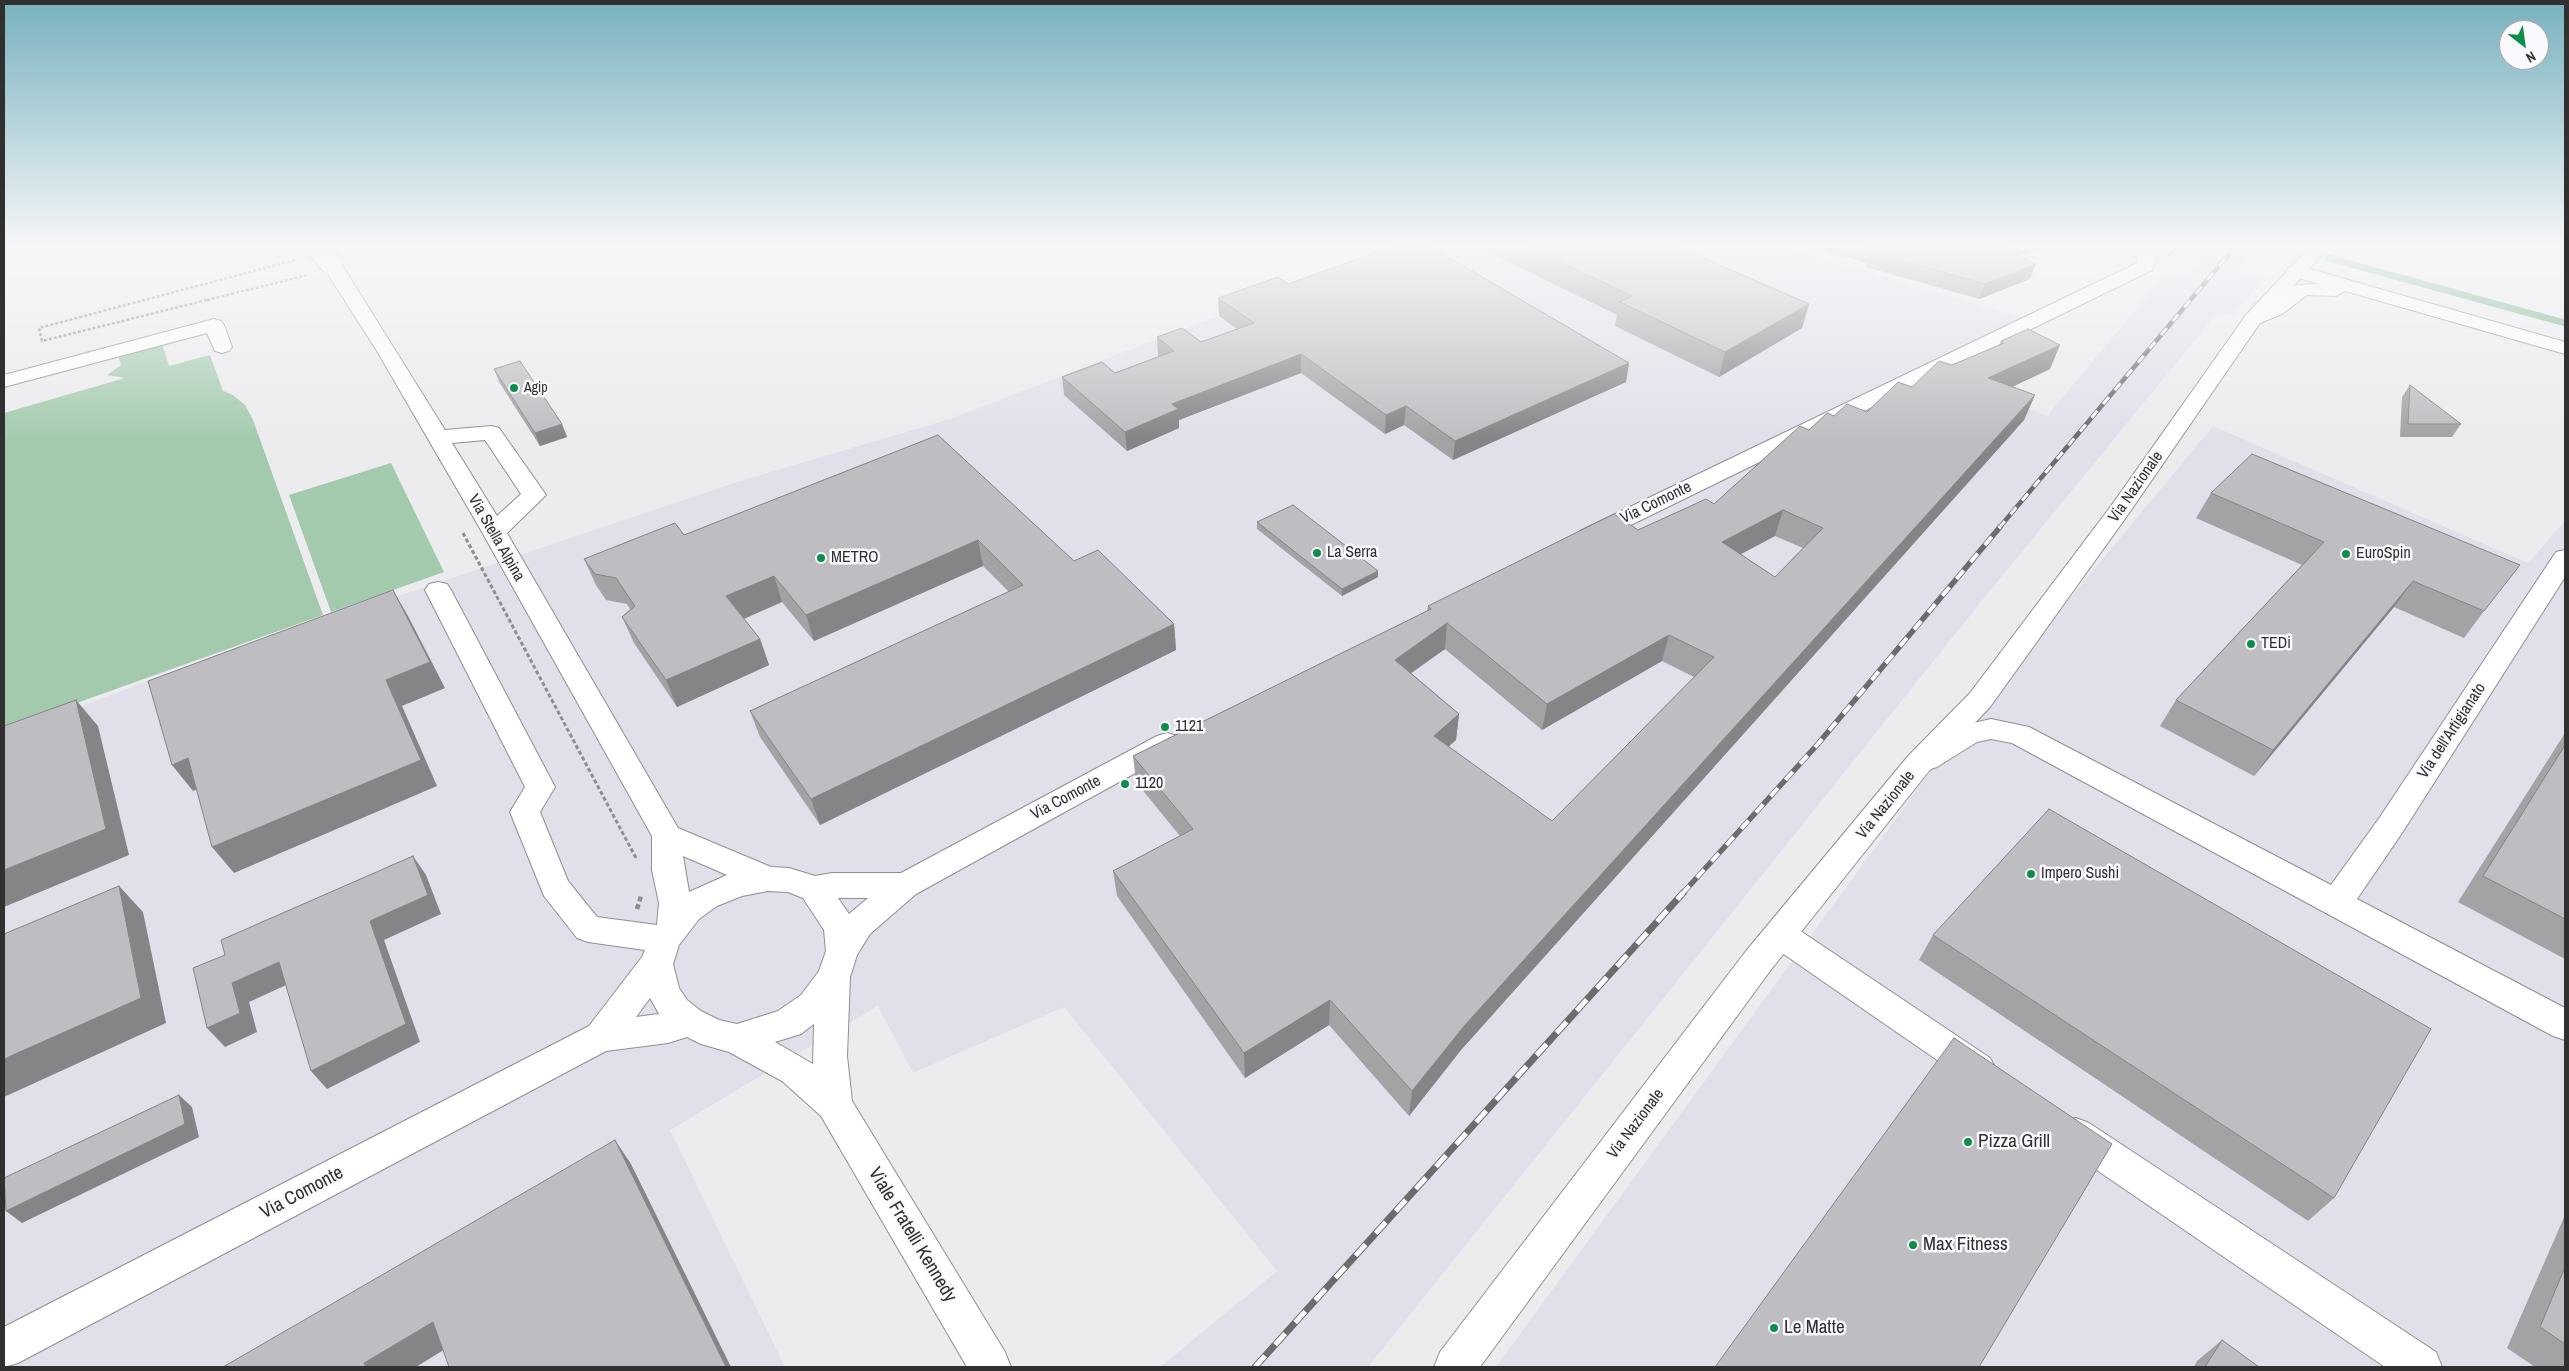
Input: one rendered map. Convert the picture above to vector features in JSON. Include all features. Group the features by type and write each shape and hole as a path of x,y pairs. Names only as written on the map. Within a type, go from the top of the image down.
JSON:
{"street":[{"name":"Via Stella Alpina","path":"361,311 494,532 667,836 668,870 675,902 665,944"},
{"name":"Via Comonte","path":"1566,547 2035,311"},
{"name":"Via Nazionale","path":"1455,1367 1758,961 1919,763 1980,700 2119,510 2260,311"},
{"path":"2253,319 2273,311"},
{"path":"2431,311 2565,348"},
{"path":"4,381 214,325 222,347"},
{"path":"438,437 491,433 534,495 494,532"},
{"name":"Via dell'Artigianato","path":"2337,902 2391,825 2562,567"},
{"path":"438,590 540,787 525,812 555,887 588,928 628,934 665,944"},
{"path":"1980,700 2019,734 2565,1025"},
{"path":"1919,763 1969,734 1991,729 2019,734"},
{"name":"Via Comonte","path":"838,964 859,925 905,884 1184,734"},
{"path":"667,836 768,879"},
{"path":"601,1037 688,910 706,897 738,884 768,879 789,880 814,889 840,927 838,964 813,1005 790,1023 738,1039 713,1033 689,1022 675,1010 664,993 665,944"},
{"name":"Via Comonte","path":"814,889 832,886 905,884"},
{"path":"1780,935 2002,1085"},
{"name":"Viale Fratelli Kennedy","path":"834,1104 830,1056 838,964"},
{"path":"601,1037 668,1028 689,1022"},
{"name":"Via Comonte","path":"4,1349 601,1037"},
{"name":"Viale Fratelli Kennedy","path":"738,1039 794,1070 834,1104 990,1367"},
{"path":"2051,1118 2421,1367"}],"path":[{"path":"104,311 39,328 42,341 163,311"},
{"path":"210,311 214,325"},
{"path":"460,526 637,859"},
{"path":"628,934 641,898 641,888"}],"shaded area":[{"path":"1230,311 2001,311 2041,323 1937,371 2047,416 2135,311 2236,311 2232,316 2218,312 1980,603 1368,1367 1160,1367 1277,1271 1064,1007 913,1073 878,1006 670,1130 785,1367 4,1367 4,736 147,681 737,482 950,419"},
{"path":"2213,426 2528,563 2565,521 2565,1367 1496,1367 1960,731"}],"green space":[{"path":"162,343 169,366 210,355 223,391 233,395 245,405 253,420 323,615 4,729 4,413 125,378 107,375 121,365 118,355"},
{"path":"391,463 444,572 331,612 289,495"}],"building":[{"path":"1237,311 1540,311 1629,363 1455,441 1406,406 1386,415 1301,354 1172,404 1178,409 1125,432 1062,377 1102,362 1115,373 1174,351 1157,337 1182,328 1201,342 1254,323"},
{"path":"1639,311 1797,311 1725,352"},
{"path":"2028,329 2060,345 1988,378 2035,395 1465,1025 1412,1091 1330,1000 1244,1053 1113,871 1193,829 1133,756 1431,609 1428,606 1614,514 1638,530 1706,499 1714,504 1800,426 1809,430 1827,413 1834,416 1847,404 1867,412 1898,382 1912,387 1939,361 1952,365 2004,343 2001,341","holes":["1783,510 1823,528 1775,577 1722,542","1447,623 1547,704 1669,635 1714,657 1552,821 1434,736 1459,714 1395,660"]},
{"path":"520,361 562,424 535,433 494,369"},
{"path":"2410,385 2461,424 2408,424"},
{"path":"938,435 1074,561 1098,550 1174,624 811,799 750,711 1023,585 978,540 806,615 774,576 726,596 760,639 666,680 622,617 635,606 616,578 595,574 584,559 675,523 684,535"},
{"path":"2252,454 2520,565 2484,611 2413,581 2273,750 2176,700 2324,542 2211,493"},
{"name":"La Serra","path":"1293,505 1378,571 1342,589 1257,522"},
{"path":"393,590 430,662 386,680 421,760 212,847 188,758 172,765 148,681"},
{"path":"76,700 106,829 4,870 4,726"},
{"path":"2565,745 2565,919 2483,876"},
{"path":"2049,809 2431,1029 2334,1198 1933,935"},
{"path":"413,856 428,895 370,921 406,1024 311,1071 279,962 232,983 240,1013 207,1028 193,968 225,955 221,940"},
{"path":"119,886 141,998 4,1059 4,934"},
{"path":"1954,1038 2112,1144 1979,1367 1715,1367"},
{"path":"179,1095 185,1124 6,1211 4,1178"},
{"path":"615,1140 726,1367 449,1367 433,1322 364,1363 366,1367 223,1367"},
{"path":"2565,1267 2565,1344 2540,1327"},
{"path":"2222,1340 2259,1367 2205,1367"}],"waterway":[{"path":"2521,311 2565,323"}],"railway":[{"path":"1999,528 2181,311"},
{"path":"1682,894 1817,745 2000,527"},
{"path":"1255,1367 1683,893"}],"place":[{"name":"Agip","path":"514,388"},
{"name":"La Serra","path":"1317,553"},
{"name":"EuroSpin","path":"2346,554"},
{"name":"METRO","path":"821,558"},
{"name":"TEDi","path":"2251,644"},
{"name":"1121","path":"1165,727"},
{"name":"1120","path":"1125,784"},
{"name":"Impero Sushi","path":"2031,874"},
{"name":"Pizza Grill","path":"1968,1142"},
{"name":"Max Fitness","path":"1913,1245"},
{"name":"Le Matte","path":"1774,1328"}]}
